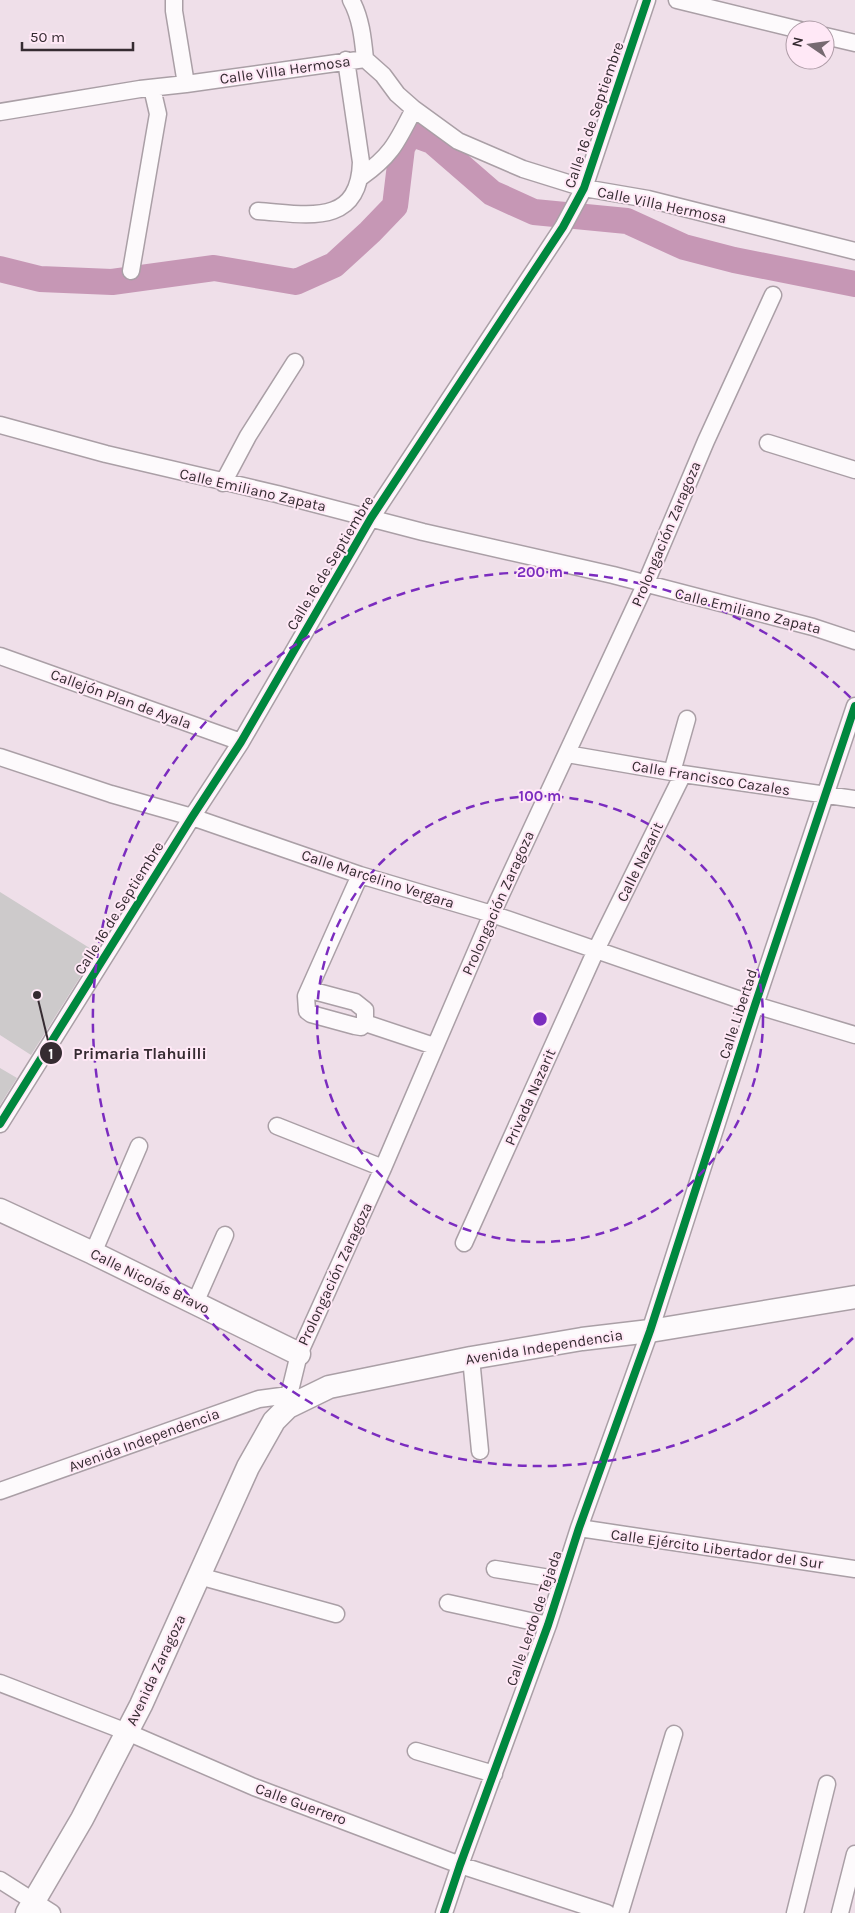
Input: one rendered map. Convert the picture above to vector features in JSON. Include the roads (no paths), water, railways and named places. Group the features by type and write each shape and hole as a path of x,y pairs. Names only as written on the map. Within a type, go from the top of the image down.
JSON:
{"main road":[{"name":"Calle Nicolás Bravo","path":"0,1210 93,1253 298,1354"},
{"name":"Avenida Independencia","path":"283,1408 329,1387 471,1358 582,1339 650,1332 855,1297"},
{"name":"Avenida Zaragoza","path":"37,1910 155,1675 240,1483 283,1408"}],"street":[{"path":"174,0 175,21 186,84"},
{"path":"351,0 357,11 360,23 365,59"},
{"name":"Calle 16 de Septiembre","path":"0,1124 241,742 371,518 563,227 582,193 648,0"},
{"path":"686,1 785,26"},
{"path":"835,38 855,43"},
{"name":"Calle Villa Hermosa","path":"0,112 140,89 346,60 365,59 383,76 397,94 414,109 458,141 582,193 648,199 855,251"},
{"path":"258,211 319,215 346,203 356,190 361,177 361,162 346,60"},
{"path":"131,271 158,114 152,88"},
{"path":"361,177 388,155 397,143 414,109"},
{"name":"Prolongación Zaragoza","path":"283,1408 298,1354 383,1168 492,914 645,585 706,440 773,295"},
{"path":"223,483 248,436 295,362"},
{"name":"Calle Emiliano Zapata","path":"0,425 223,483 276,494 613,576 813,627 855,641"},
{"path":"768,443 855,470"},
{"name":"Callejón Plan de Ayala","path":"0,656 241,742"},
{"name":"Calle Libertad","path":"650,1332 755,1005 855,706"},
{"name":"Calle Nazarit","path":"596,950 678,773 687,719"},
{"name":"Calle Francisco Cazales","path":"567,754 678,773 855,799"},
{"name":"Calle Marcelino Vergara","path":"0,758 111,794 192,817 360,875 492,914 755,1005 855,1035"},
{"path":"360,875 308,993 306,1008 311,1014 355,1026 361,1026 366,1019"},
{"name":"Privada Nazarit","path":"464,1243 596,950"},
{"path":"308,993 355,1002 362,1007 366,1019 434,1046"},
{"path":"277,1126 383,1168"},
{"path":"93,1253 139,1146"},
{"path":"195,1303 225,1235"},
{"name":"Calle Lerdo de Tejada","path":"444,1913 548,1625 579,1528 650,1332"},
{"path":"471,1358 480,1451"},
{"name":"Avenida Independencia","path":"0,1491 260,1399 283,1408"},
{"name":"Calle Ejército Libertador del Sur","path":"579,1528 855,1569"},
{"path":"495,1569 562,1580"},
{"path":"199,1576 336,1614"},
{"path":"448,1603 548,1625"},
{"name":"Calle Guerrero","path":"0,1683 127,1732 246,1784 460,1865 607,1913"},
{"path":"620,1913 674,1734"},
{"path":"416,1751 494,1774"},
{"path":"794,1913 827,1784"},
{"path":"840,1913 855,1854"},
{"path":"0,1880 37,1910"}],"waterway":[{"path":"0,269 40,279 112,282 214,268 296,282 334,265 395,206 402,148 410,133 432,141 492,193 534,212 627,221 684,247 734,260 855,284"}],"place":[{"name":"Primaria Tlahuilli","path":"37,995"}]}
